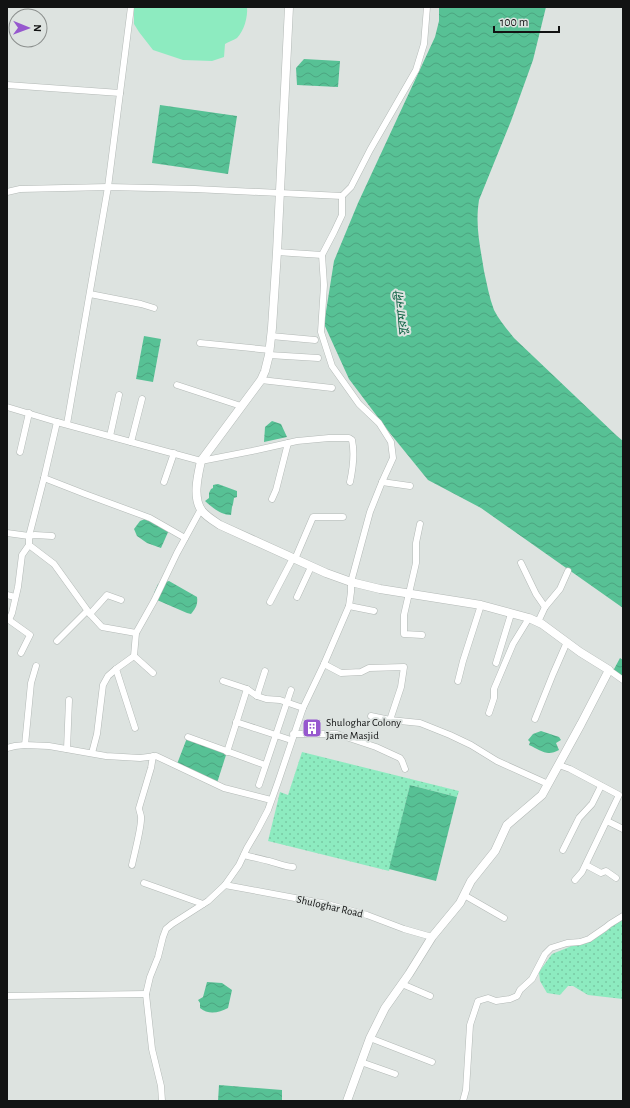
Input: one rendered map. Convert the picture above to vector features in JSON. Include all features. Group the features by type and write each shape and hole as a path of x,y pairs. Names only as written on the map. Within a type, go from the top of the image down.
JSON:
{"main road":[{"path":"289,7 277,252 270,353 261,380 201,461 198,476 197,496 201,509 220,525 326,573 351,582 380,589 480,605 529,618 538,622 580,652 609,670 542,795 507,825 494,851 470,881 460,902 432,937 385,1008 370,1038 348,1101"}],"street":[{"path":"68,424 108,187 131,7"},
{"path":"7,192 20,189 108,187 196,189 342,196 352,187 370,150 416,70 424,44 427,7"},
{"path":"7,85 120,93"},
{"path":"162,1101 161,1086 152,1049 146,994 150,976 158,957 163,937 166,929 203,904 225,885 239,865 258,831 271,800 303,708 349,606 351,582 370,512 393,458 391,442 379,423 359,404 332,366 321,332 324,285 322,255 342,215 342,196"},
{"path":"277,252 322,255"},
{"path":"90,294 154,308"},
{"path":"271,336 315,340"},
{"path":"200,343 318,358"},
{"path":"261,380 332,388"},
{"path":"177,385 242,406"},
{"path":"110,436 119,395"},
{"path":"131,442 142,398"},
{"path":"7,406 57,422 201,461 297,441 349,438 352,440 354,459 350,482"},
{"path":"20,452 29,413"},
{"path":"21,653 30,634 9,620 18,587 22,555 29,545 29,536 57,422"},
{"path":"272,500 288,443"},
{"path":"164,482 174,453"},
{"path":"44,478 150,518 185,538"},
{"path":"382,482 410,486"},
{"path":"92,753 97,734 103,685 108,676 134,656 136,634 201,509"},
{"path":"270,602 294,559 313,518 342,517"},
{"path":"420,524 416,543 416,562 404,614 404,634 422,636"},
{"path":"7,533 29,536 52,536"},
{"path":"29,545 54,564 88,612 102,627 136,634"},
{"path":"521,563 536,594 546,607"},
{"path":"297,597 311,566"},
{"path":"538,622 546,607 560,589 568,571"},
{"path":"7,595 16,597"},
{"path":"57,641 107,595 121,600"},
{"path":"458,681 480,605"},
{"path":"349,606 374,612"},
{"path":"496,663 511,614"},
{"path":"489,713 494,698 494,689 513,644 529,618"},
{"path":"535,719 567,642"},
{"path":"134,656 153,673"},
{"path":"324,664 341,673 361,672 369,668 404,667 401,686 390,720"},
{"path":"25,745 31,683 36,666"},
{"path":"116,669 135,728"},
{"path":"609,670 623,680"},
{"path":"257,696 265,672"},
{"path":"223,681 247,689 257,696 266,699 280,700 303,708"},
{"path":"227,752 247,689"},
{"path":"259,784 291,690"},
{"path":"67,749 69,700"},
{"path":"370,716 420,723 471,745 497,761 548,784"},
{"path":"236,722 276,735 292,737 337,734 376,747 400,758 406,769"},
{"path":"188,737 265,765"},
{"path":"7,748 25,745 49,746 106,756 140,758 156,756 224,788 271,800"},
{"path":"132,864 140,825 141,816 139,808 153,756"},
{"path":"559,765 570,768 621,796 607,821 586,866 575,880"},
{"path":"563,850 579,818 592,804 601,786"},
{"path":"607,821 623,829"},
{"path":"244,855 288,867 294,867"},
{"path":"586,866 601,873 606,871 616,878"},
{"path":"144,883 203,904"},
{"name":"Shuloghar Road","path":"225,885 327,904 367,915 404,929 432,937"},
{"path":"464,895 504,918"},
{"path":"463,1101 466,1090 470,1025 478,1001 488,998 496,1001 510,999 517,996 520,990 532,979 545,954 551,948 589,939 623,916"},
{"path":"402,984 430,996"},
{"path":"7,996 146,994"},
{"path":"370,1038 432,1062"},
{"path":"361,1062 395,1074"}],"shaded area":[{"path":"134,7 247,7 247,15 242,32 237,38 225,44 224,57 212,61 183,60 153,50 134,24"},
{"path":"302,752 459,791 457,797 410,785 389,871 268,841 280,792 288,795"},
{"path":"623,918 623,999 588,995 573,986 568,986 560,995 547,993 540,981 539,972 552,954 589,939"}],"water":[{"name":"সুরমা নদী","path":"439,7 546,7 533,60 511,121 479,200 478,236 489,295 494,310 501,321 514,338 623,441 623,608 481,508 428,480 349,379 324,324 334,261 358,203 435,37 439,21"},
{"path":"304,59 340,61 338,87 297,85 296,68"},
{"path":"160,105 237,116 228,174 152,163"},
{"path":"144,336 161,339 153,382 136,379"},
{"path":"272,421 281,424 287,437 264,442 265,427"},
{"path":"218,484 237,491 237,497 234,498 231,515 227,515 214,509 205,501 209,498 209,493 213,488 213,485"},
{"path":"145,519 169,530 161,548 147,543 137,536 134,529 140,521"},
{"path":"169,581 197,597 196,606 191,614 157,600 154,593 158,584"},
{"path":"620,658 623,660 623,676 613,671"},
{"path":"541,731 559,737 561,740 556,743 559,750 547,753 529,745 530,742 528,740 533,734"},
{"path":"187,738 225,752 226,755 217,783 177,764"},
{"path":"410,785 457,797 436,881 389,869"},
{"path":"207,982 222,983 232,990 228,1008 221,1011 206,1012 200,1008 200,1003 198,1000 203,997"},
{"path":"219,1085 282,1090 282,1101 218,1101"}],"place":[{"name":"Shuloghar Colony Jame Masjid","path":"312,728"}]}
